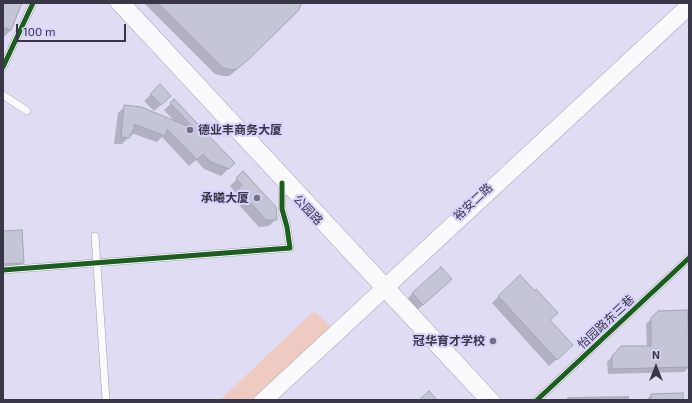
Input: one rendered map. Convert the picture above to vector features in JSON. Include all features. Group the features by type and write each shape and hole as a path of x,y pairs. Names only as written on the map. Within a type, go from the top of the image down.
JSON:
{"main road":[{"name":"公园路","path":"115,3 282,182 495,400"},
{"name":"公园路","path":"126,3 385,288 484,400"},
{"name":"裕安二路","path":"270,400 385,288 687,3"},
{"name":"裕安二路","path":"259,400 385,288 689,11"}],"street":[{"path":"3,67 33,3"},
{"path":"3,95 27,111"},
{"path":"3,270 290,248 287,227 282,209 282,182"},
{"path":"95,236 106,400"},
{"name":"怡园路东三巷","path":"536,400 689,258"}],"shaded area":[{"path":"314,311 332,328 256,400 220,400"}],"building":[{"path":"3,3 22,3 11,30 3,27"},
{"path":"158,3 302,3 298,11 249,59 237,69 230,70 222,67"},
{"path":"160,84 171,96 161,105 150,94"},
{"path":"174,99 235,163 229,169 211,162 203,154 197,160 167,129 165,136 134,124 134,129 132,131 132,135 130,134 130,138 121,137 124,105 141,107 195,129 170,103"},
{"name":"承曦大厦","path":"243,171 276,207 277,220 266,220 238,189 242,185 236,178"},
{"path":"22,230 24,263 3,264 3,231"},
{"path":"441,267 452,279 423,305 412,293"},
{"path":"520,275 535,291 536,289 558,313 550,320 573,345 557,360 498,296"},
{"path":"688,310 689,367 612,369 612,356 621,346 651,346 651,318 658,311"},
{"path":"429,391 437,400 419,400"},
{"path":"683,393 683,400 651,400 651,394"}],"cycle path":[{"path":"3,67 33,3"},
{"path":"3,270 290,248 287,227 282,209 282,183"},
{"path":"537,400 689,258"}],"place":[{"name":"德业丰商务大厦","path":"190,130"},
{"name":"承曦大厦","path":"257,198"},
{"name":"冠华育才学校","path":"493,341"}]}
